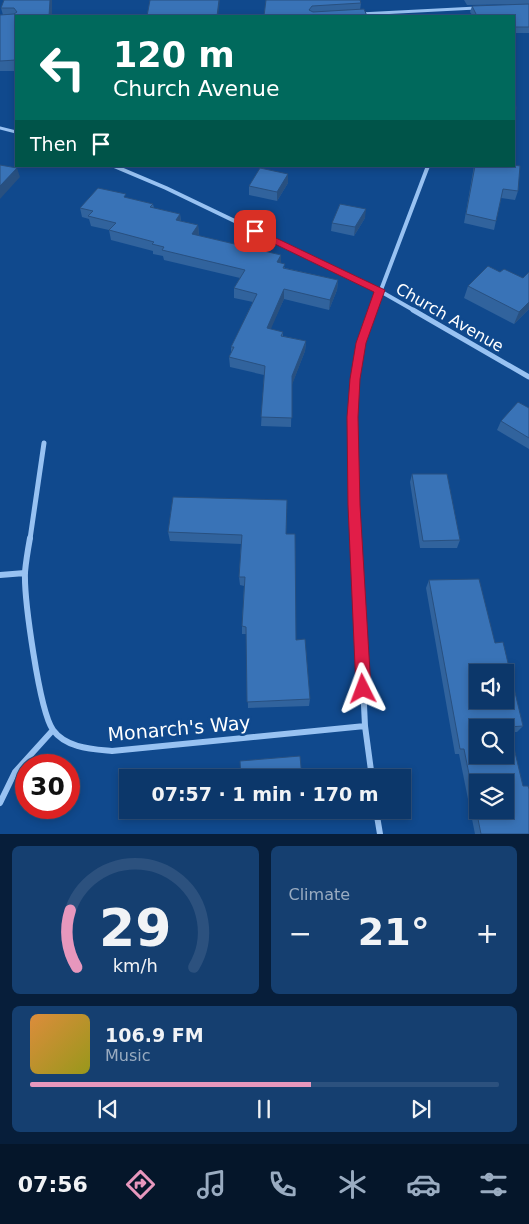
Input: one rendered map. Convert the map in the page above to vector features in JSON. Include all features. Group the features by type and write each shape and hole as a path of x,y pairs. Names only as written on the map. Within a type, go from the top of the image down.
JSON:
{"street":[{"path":"351,14 483,8"},
{"path":"416,11 418,15"},
{"path":"0,128 15,132"},
{"name":"Church Avenue","path":"116,167 166,188 380,290 529,377"},
{"path":"371,769 365,726 354,505 352,417 355,379 361,343 380,290 426,177 428,167"},
{"path":"0,802 5,786 20,764 53,730 44,710 35,667 25,573 44,443"},
{"path":"0,575 25,573"},
{"name":"Monarch's Way","path":"53,730 68,743 90,750 112,751 365,726"},
{"path":"378,819 380,834"}],"building":[{"path":"4,0 50,0 49,15 15,15 15,60 0,61 0,15 17,12 14,8 1,8"},
{"path":"150,0 219,0 217,15 147,15"},
{"path":"266,0 360,0 361,3 312,6 309,10 313,12 364,9 367,15 264,15"},
{"path":"529,4 529,27 515,27 515,15 476,15 472,6"},
{"path":"0,165 17,168 0,186"},
{"path":"520,166 518,191 503,189 496,221 466,214 475,167"},
{"path":"260,168 288,174 277,192 249,186"},
{"path":"98,188 126,194 124,197 153,204 150,207 180,214 176,220 198,225 192,234 281,255 277,262 285,264 283,268 338,280 330,300 284,289 267,328 283,332 281,336 306,341 292,376 292,418 261,417 265,366 229,357 234,347 231,347 257,294 234,288 245,270 162,250 164,247 152,244 154,242 109,230 116,223 88,216 93,211 80,208"},
{"path":"340,204 366,209 355,227 332,223"},
{"path":"488,266 500,272 504,269 523,278 529,272 529,302 519,312 468,286"},
{"path":"518,402 529,408 529,438 501,421"},
{"path":"412,474 447,474 460,540 423,541"},
{"path":"173,497 287,500 286,534 295,534 296,640 305,639 310,699 247,702 246,627 242,626 245,577 239,577 242,535 168,532"},
{"path":"479,579 495,643 503,642 508,664 469,664 469,709 514,709 514,688 523,726 514,727 514,719 469,719 469,764 514,764 514,748 523,786 528,786 529,789 529,834 481,834 478,819 514,819 514,774 469,774 464,749 460,749 429,580"},
{"path":"300,756 301,769 240,769 240,761"}],"route":[{"path":"255,231 380,290 361,343 355,379 352,417 354,505 363,689"}]}
